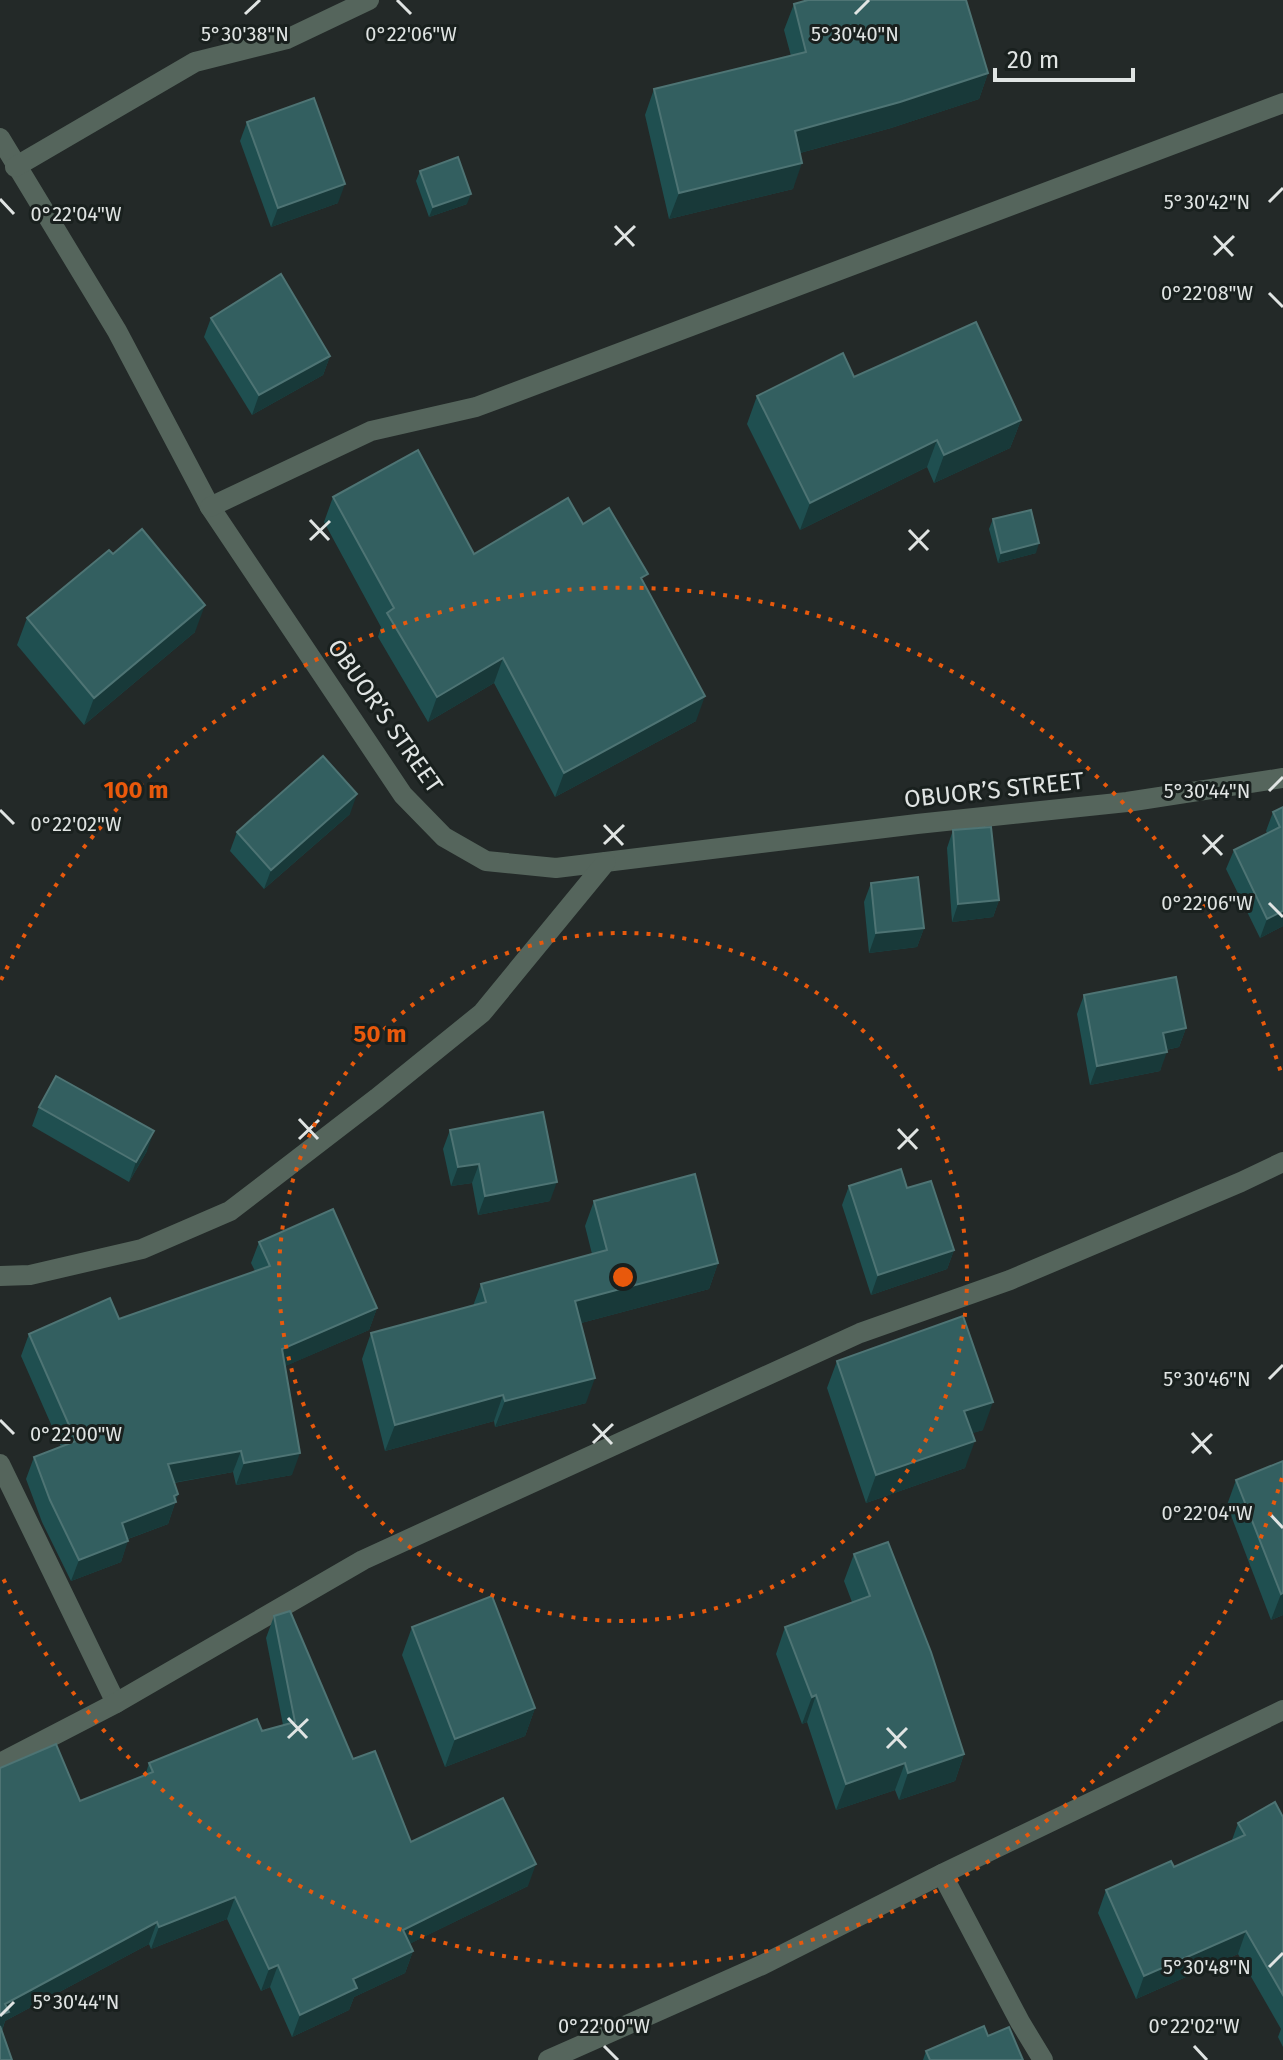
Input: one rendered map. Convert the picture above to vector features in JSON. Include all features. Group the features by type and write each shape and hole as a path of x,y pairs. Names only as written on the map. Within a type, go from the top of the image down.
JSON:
{"street":[{"path":"15,167 195,62 287,39 369,0"},
{"path":"210,507 371,431 476,407 1283,103"},
{"name":"OBUOR’S STREET","path":"0,138 117,331 210,507 403,795 444,837 486,861 556,868 1127,802 1283,778"},
{"path":"0,1276 30,1275 142,1249 230,1211 482,1013 606,862"},
{"path":"0,1763 116,1703 363,1560 860,1333 1010,1280 1283,1162"},
{"path":"0,1464 116,1703"},
{"path":"548,2060 762,1965 942,1874 1283,1710"},
{"path":"942,1874 1043,2060"}],"building":[{"path":"808,0 966,0 988,73 900,102 795,131 802,163 679,193 654,89 806,52 794,4"},
{"path":"314,98 345,184 278,208 247,122"},
{"path":"458,157 471,194 433,207 420,171"},
{"path":"281,274 330,356 259,395 211,318"},
{"path":"976,322 1021,420 944,455 937,440 810,503 757,396 843,353 854,377"},
{"path":"418,450 474,554 568,498 583,524 609,508 648,574 641,578 705,696 564,773 503,658 437,697 387,613 394,608 333,497"},
{"path":"1031,510 1039,543 1001,553 993,519"},
{"path":"142,529 205,605 94,698 27,618 109,550 113,554"},
{"path":"323,756 357,794 271,870 237,832"},
{"path":"1283,807 1283,911 1267,919 1234,850 1280,827 1273,812"},
{"path":"991,827 999,900 958,904 953,830"},
{"path":"918,877 924,928 876,933 871,883"},
{"path":"1176,977 1186,1028 1163,1033 1167,1052 1097,1066 1084,995"},
{"path":"56,1076 154,1131 136,1162 39,1107"},
{"path":"543,1112 557,1182 485,1196 479,1164 458,1167 450,1130"},
{"path":"901,1169 907,1188 931,1181 954,1250 878,1275 849,1186"},
{"path":"695,1174 718,1263 575,1301 595,1378 505,1401 503,1395 395,1425 371,1333 486,1302 481,1284 607,1250 594,1201"},
{"path":"333,1209 377,1308 282,1349 300,1453 244,1463 241,1451 168,1464 178,1494 174,1496 176,1502 122,1523 128,1541 79,1560 50,1500 34,1457 76,1441 29,1334 110,1298 119,1319 270,1266 259,1242"},
{"path":"963,1316 993,1402 964,1411 975,1441 876,1475 837,1361"},
{"path":"1283,1461 1283,1593 1281,1594 1236,1480"},
{"path":"888,1542 931,1652 964,1754 908,1773 905,1763 846,1784 816,1695 812,1697 785,1627 870,1596 854,1554"},
{"path":"492,1596 535,1708 455,1739 412,1627"},
{"path":"290,1611 353,1759 375,1751 411,1842 503,1798 536,1864 403,1930 413,1951 353,1979 357,1988 300,2015 278,1965 269,1969 235,1897 159,1927 157,1922 5,2004 9,2012 0,2015 0,1768 56,1744 80,1801 153,1772 149,1763 257,1719 262,1731 295,1722 274,1616"},
{"path":"1275,1802 1283,1817 1283,1995 1246,1931 1144,1976 1106,1890 1171,1861 1174,1867 1245,1835 1238,1823"},
{"path":"0,2026 12,2060 0,2060"},
{"path":"984,2026 988,2036 1009,2027 1023,2060 930,2060 926,2051"}]}
